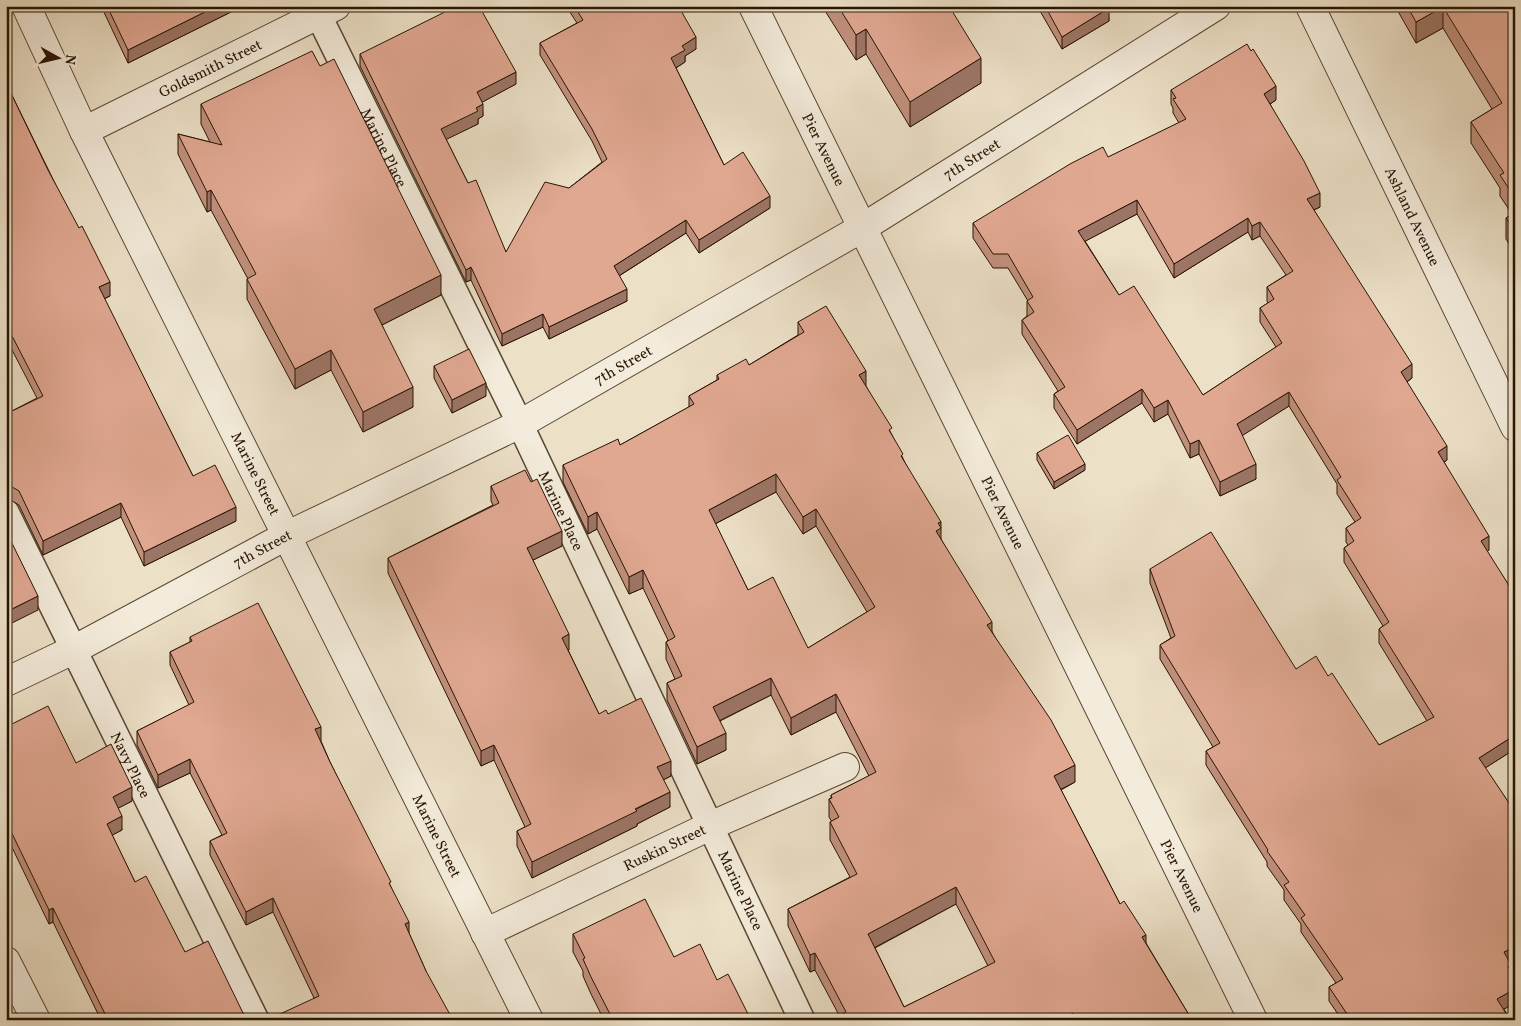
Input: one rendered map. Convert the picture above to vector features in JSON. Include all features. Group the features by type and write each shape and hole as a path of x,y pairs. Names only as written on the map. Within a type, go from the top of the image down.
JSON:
{"street":[{"name":"Marine Street","path":"26,6 84,132 529,1020"},
{"name":"Pier Avenue","path":"753,6 1253,1020"},
{"name":"7th Street","path":"6,682 75,649 286,536 520,424 862,228 1216,6"},
{"name":"Ashland Avenue","path":"1310,6 1515,427"},
{"name":"Goldsmith Street","path":"84,132 323,9"},
{"name":"Ruskin Street","path":"485,933 710,826 845,767"},
{"path":"6,961 36,1020"}],"lane":[{"name":"Marine Place","path":"323,9 802,1020"},
{"name":"Navy Place","path":"6,512 256,1020"}],"building":[{"path":"107,6 217,6 128,50"},
{"path":"457,6 479,6 516,72 477,92 483,104 476,108 478,111 441,129 468,183 476,180 506,252 545,182 569,188 607,159 592,129 540,43 583,20 574,6 679,6 696,37 682,46 685,50 671,58 724,165 743,152 770,196 699,240 686,220 614,266 627,289 549,327 543,314 502,334 471,267 466,270 360,54"},
{"path":"838,6 949,6 981,58 910,102 866,29 856,35"},
{"path":"1045,6 1108,6 1109,8 1062,37"},
{"path":"1407,6 1515,6 1515,198 1500,175 1504,173 1471,122 1502,103 1443,7 1416,22"},
{"path":"1247,44 1251,51 1253,49 1276,86 1264,94 1304,161 1320,193 1307,199 1412,364 1401,372 1447,446 1438,452 1489,536 1481,541 1515,595 1515,735 1479,758 1515,812 1515,947 1504,952 1511,965 1508,967 1515,977 1515,989 1497,999 1510,1020 1351,1020 1329,987 1343,979 1301,918 1305,915 1284,885 1289,882 1267,851 1206,751 1220,743 1160,645 1175,636 1150,569 1211,532 1296,669 1316,656 1328,676 1332,673 1379,745 1434,717 1379,629 1389,622 1344,548 1354,541 1346,528 1361,518 1337,480 1341,477 1289,392 1237,424 1256,464 1220,482 1199,440 1190,444 1168,400 1154,408 1142,389 1077,430 1054,394 1065,387 1022,320 1034,312 1027,301 1033,297 1008,254 993,254 973,223 1070,164 1103,147 1108,157 1186,119 1173,99 1176,98 1171,90","holes":["1137,200 1174,264 1248,218 1252,226 1260,222 1293,271 1267,287 1274,299 1260,308 1282,343 1203,395 1134,286 1119,295 1078,231"]},
{"path":"312,51 320,66 334,59 441,275 374,309 413,387 363,412 331,350 295,369 247,279 256,274 211,190 207,192 178,134 222,145 201,104"},
{"path":"6,83 48,170 79,228 82,226 110,282 99,287 193,476 215,465 236,507 144,552 121,503 43,541 19,491 6,484 6,414 43,396 10,332 6,334"},
{"path":"1515,213 1515,231 1506,218"},
{"path":"826,306 866,371 859,375 892,428 889,430 903,454 901,456 941,522 938,523 941,528 936,531 992,622 987,625 1051,720 1075,765 1054,776 1120,904 1124,901 1146,935 1142,937 1192,1020 1077,1020 1073,1013 1062,1020 831,1020 846,1012 815,953 810,955 788,909 857,874 830,822 839,817 829,799 832,798 831,795 876,772 836,694 791,718 771,678 713,707 726,733 697,747 667,683 682,676 666,642 675,637 643,570 629,577 597,512 588,517 563,465 618,439 620,445 694,404 689,396 719,379 717,375 746,359 749,365 804,332 798,322","holes":["776,474 803,517 816,509 875,607 808,648 773,577 748,590 709,510","956,887 995,962 904,1007 868,934"]},
{"path":"469,349 486,383 452,400 434,366"},
{"path":"1068,435 1085,464 1054,482 1037,453"},
{"path":"525,470 531,482 537,479 562,531 527,548 569,634 562,638 599,714 606,710 608,714 641,698 671,761 657,767 670,792 635,809 637,811 532,862 517,831 531,824 494,745 481,751 388,558 499,503 491,486"},
{"path":"6,531 38,596 6,612"},
{"path":"258,603 321,727 315,729 391,882 389,883 409,922 405,924 426,971 453,1020 267,1020 319,996 273,898 246,912 210,841 227,833 190,759 158,775 137,731 194,702 170,652 192,641 190,637"},
{"path":"48,706 76,763 111,744 132,787 113,797 122,816 107,824 135,882 146,876 185,952 208,941 243,1013 248,1018 255,1020 108,1020 53,908 49,910 6,821 6,727"},
{"path":"645,899 674,957 700,944 717,980 728,974 751,1020 613,1020 591,977 583,959 585,958 573,934"}]}
